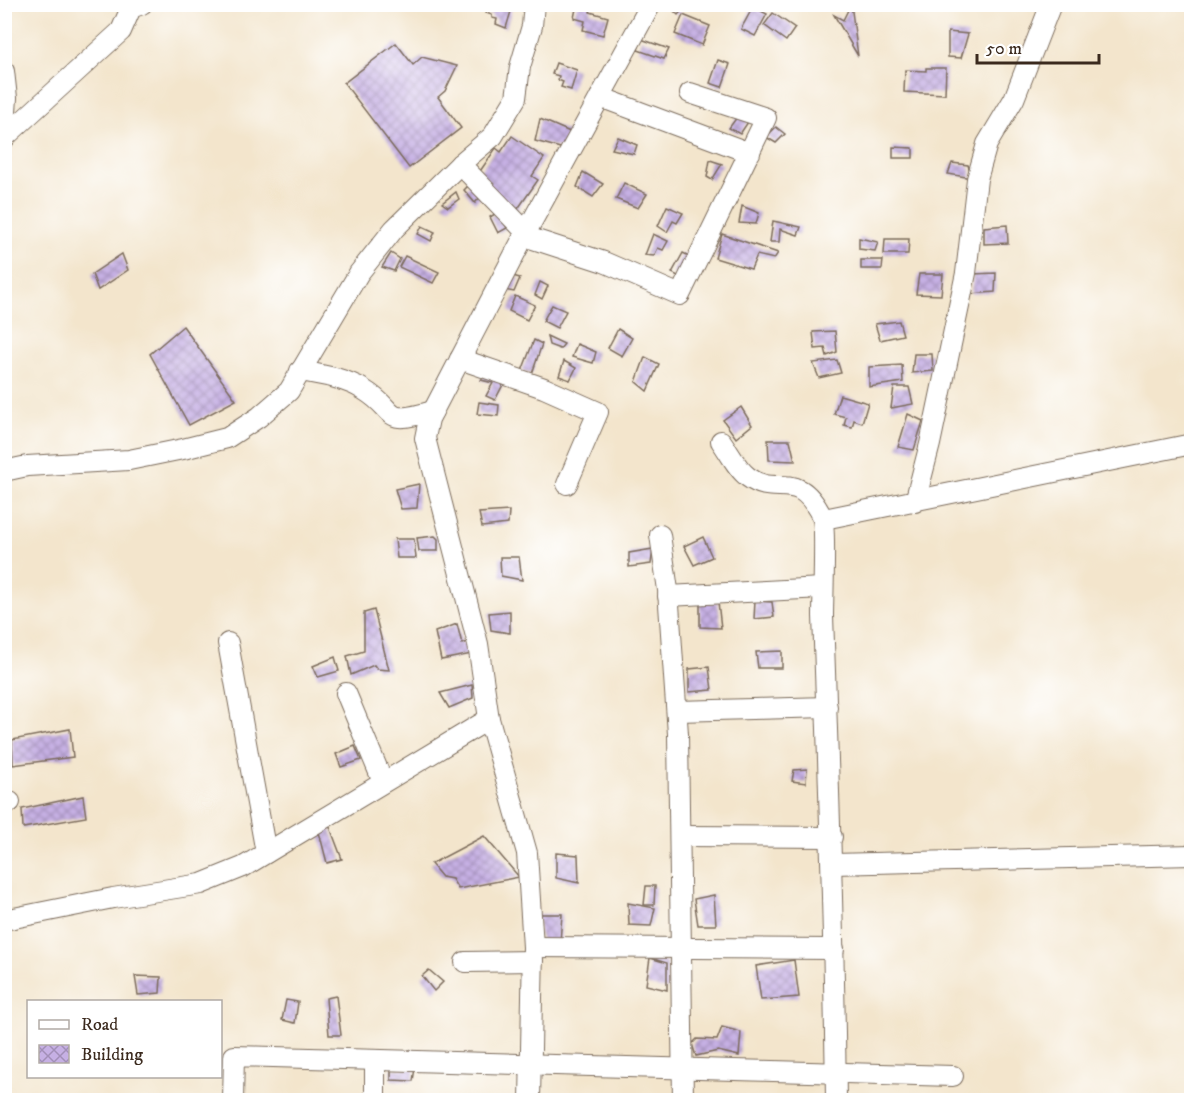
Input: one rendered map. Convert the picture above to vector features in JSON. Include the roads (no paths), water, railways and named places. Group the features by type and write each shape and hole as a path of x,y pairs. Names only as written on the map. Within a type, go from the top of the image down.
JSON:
{"street":[{"path":"4,471 27,466 129,460 226,438 259,417 289,391 359,273 394,229 460,164 493,136 516,98 520,67 532,26 534,4"},
{"path":"530,1101 533,954 527,853 489,719 477,644 425,438 433,411 525,234 651,4"},
{"path":"915,502 930,444 966,273 977,179 987,144 1014,99 1051,4"},
{"path":"5,138 121,31 133,6"},
{"path":"4,71 5,138"},
{"path":"460,164 525,234 604,262 680,295 766,118 690,93"},
{"path":"600,97 750,153"},
{"path":"460,359 544,388 598,412 567,484"},
{"path":"300,371 330,377 365,390 385,410 425,438"},
{"path":"399,418 433,411"},
{"path":"721,441 746,476 755,481 798,488 807,492 824,519 822,588 833,864 836,1101"},
{"path":"824,519 1191,444"},
{"path":"660,535 668,596 677,711 683,1101"},
{"path":"668,596 822,588"},
{"path":"228,643 266,853"},
{"path":"346,693 383,782"},
{"path":"677,711 826,707"},
{"path":"4,920 113,898 201,884 243,867 489,719"},
{"path":"680,836 832,837"},
{"path":"833,864 1191,855"},
{"path":"465,962 533,954 681,949 834,949"},
{"path":"233,1101 234,1056 953,1076"},
{"path":"375,1060 375,1101"}]}
